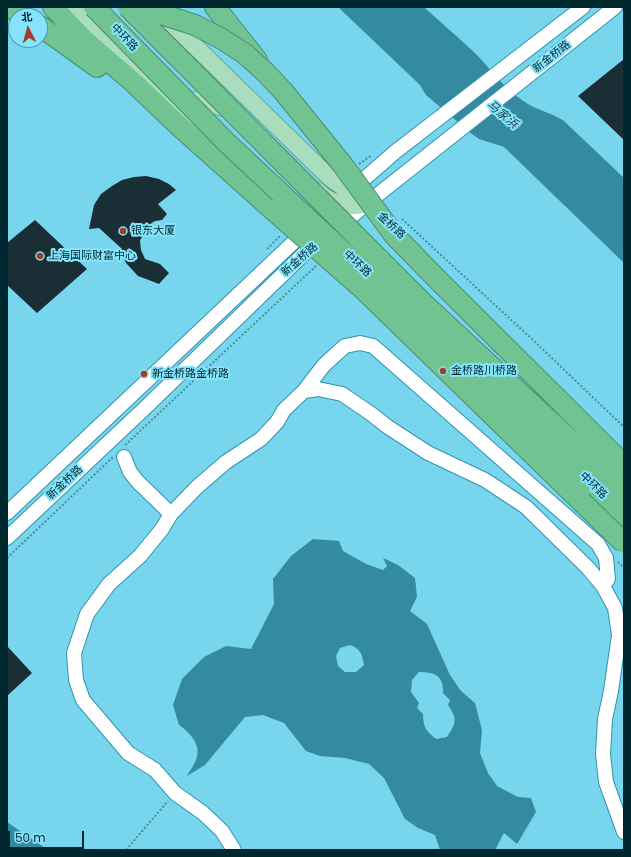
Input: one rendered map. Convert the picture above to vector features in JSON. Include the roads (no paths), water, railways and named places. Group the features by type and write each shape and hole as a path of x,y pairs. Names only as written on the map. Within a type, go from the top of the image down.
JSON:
{"highway":[{"path":"53,7 84,40 134,83 178,125 364,290 624,543"},
{"name":"中环路","path":"94,7 244,159 624,516"},
{"name":"中环路","path":"128,7 422,302 624,491"},
{"path":"139,7 195,25 222,39 250,58 283,91"},
{"path":"215,7 342,164 394,235 624,465"},
{"path":"48,32 178,125"},
{"path":"244,159 364,290"}],"main road":[{"path":"73,7 305,230 331,235"},
{"path":"100,7 318,218 331,235 455,365 624,531"},
{"path":"154,7 330,177 350,206 366,204"},
{"path":"197,100 225,108 238,115 322,196 342,196"},
{"name":"金桥路","path":"366,204 504,332 624,451"}],"street":[{"name":"新金桥路","path":"7,513 342,196 395,152 583,7"},
{"name":"新金桥路","path":"7,538 141,412 309,249 331,235 366,204 615,7"},
{"path":"234,850 222,831 175,792 155,770 128,753 83,700 76,680 74,653 87,614 109,584 140,556 162,529 171,514 197,487 226,462 261,439 277,422 284,410 304,390 324,366 345,346 360,343 373,346 598,544 606,558 608,579 603,586"},
{"path":"304,390 318,389 342,394 428,453 485,480 526,508 588,568 603,586 615,608 619,635 611,691 605,719 603,754 606,782 624,832"},
{"path":"122,452 130,472 138,482 171,514"}],"water":[{"name":"马家浜","path":"338,7 424,7 479,57 514,94 528,104 564,121 624,178 624,263 504,147 479,139 426,95 420,85"},
{"path":"313,539 339,541 343,551 366,564 383,570 387,566 383,558 398,565 415,578 417,597 410,611 427,624 450,675 461,691 475,703 482,730 480,753 488,773 497,786 518,797 531,798 536,812 517,844 504,833 495,850 440,850 435,835 418,828 405,819 384,778 369,764 345,758 320,756 306,751 284,723 263,715 245,717 205,765 187,776 196,759 198,751 193,738 179,725 173,705 182,679 204,657 226,646 251,649 274,604 273,579 291,556","holes":["350,645 359,650 362,655 364,665 356,672 345,672 338,666 336,656 340,648","419,672 433,674 440,678 443,693 450,700 448,705 455,721 453,728 447,737 436,739 424,726 423,714 417,708 419,703 411,692 412,680"]},
{"path":"7,822 48,850 7,850"}],"place":[{"name":"银东大厦","path":"123,231"},
{"name":"上海国际财富中心","path":"40,256"},
{"name":"金桥路川桥路","path":"443,371"},
{"name":"新金桥路金桥路","path":"144,374"}]}
